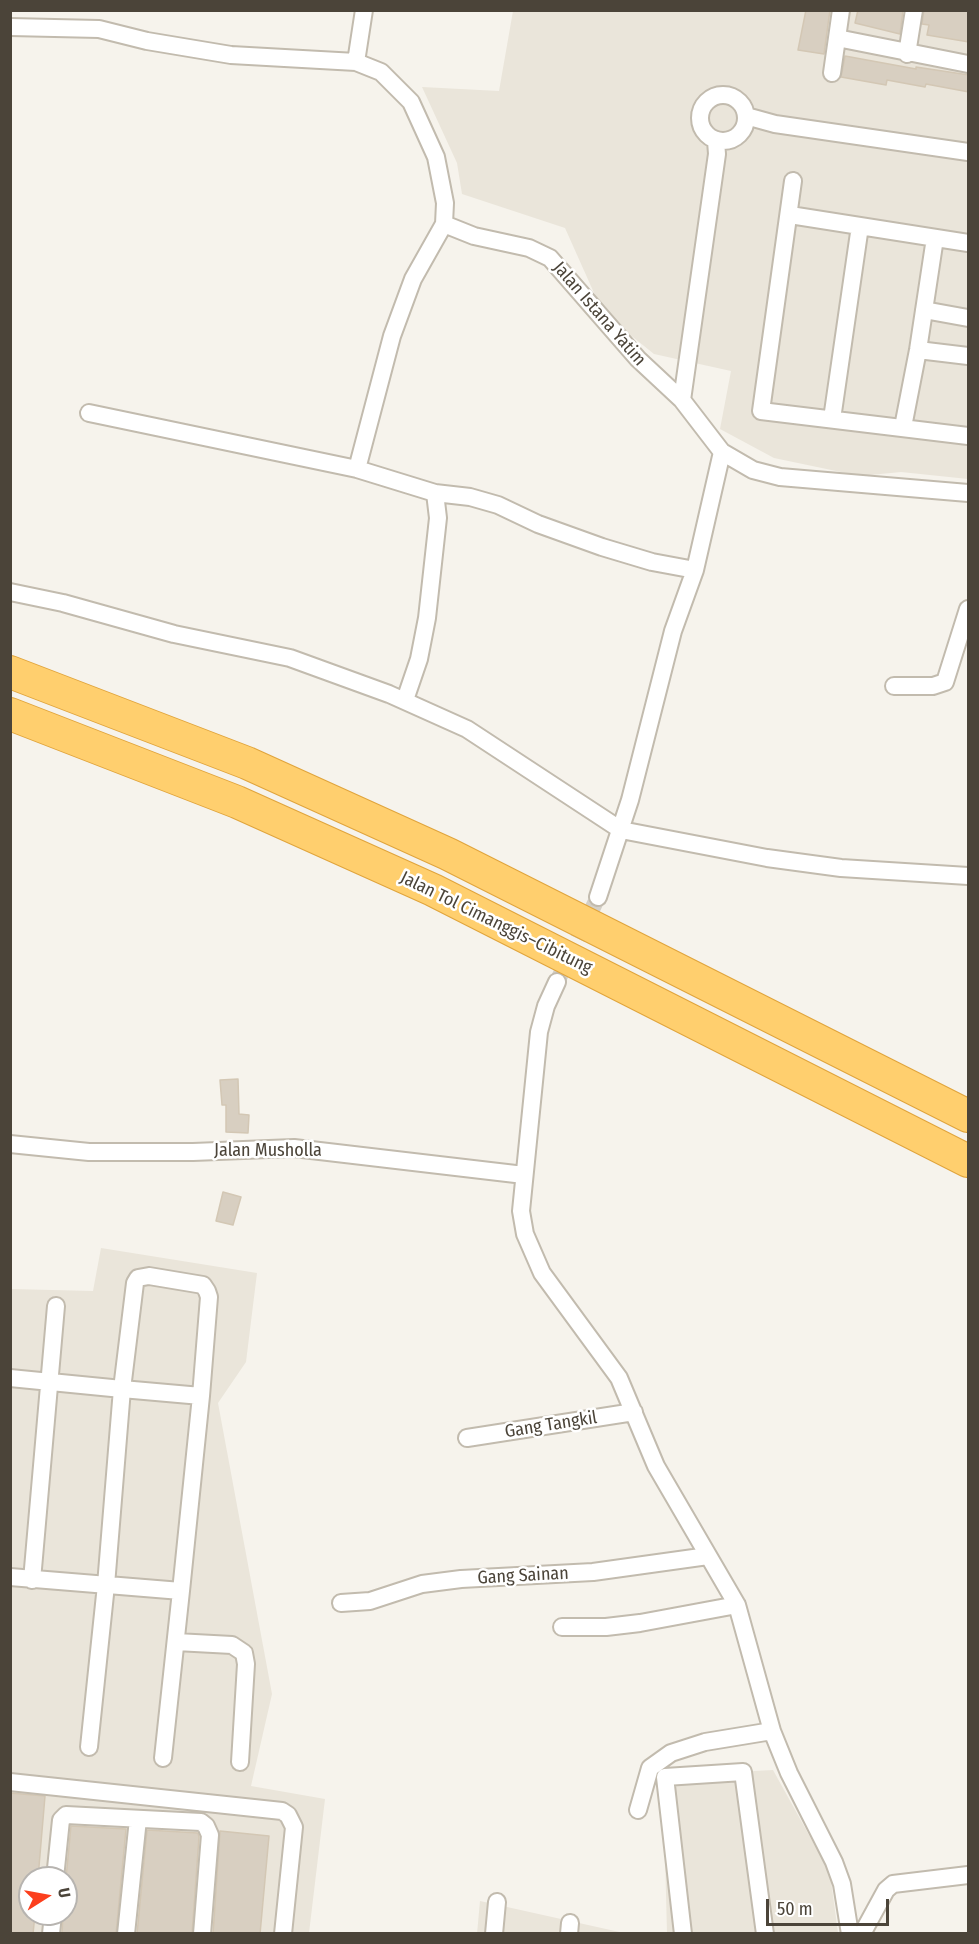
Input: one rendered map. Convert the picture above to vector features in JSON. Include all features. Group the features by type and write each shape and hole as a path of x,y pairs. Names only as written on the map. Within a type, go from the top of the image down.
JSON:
{"highway":[{"path":"10,672 247,763 448,854 969,1116"},
{"name":"Jalan Tol Cimanggis–Cibitung","path":"10,714 237,802 433,890 969,1161"}],"street":[{"path":"356,62 364,10"},
{"path":"832,74 841,10"},
{"path":"907,54 914,10"},
{"path":"10,27 99,29 147,41 231,55 356,62 381,72 411,102 436,157 444,195 444,224 413,279 396,327 357,469"},
{"path":"837,38 907,54 969,64"},
{"path":"746,116 741,133 725,142 716,141 702,130 700,121 700,112 712,98 720,95 737,100 746,116 775,124 969,152"},
{"path":"682,400 717,154 716,141"},
{"path":"793,181 761,411 969,436"},
{"path":"790,215 969,243"},
{"name":"Jalan Istana Yatim","path":"444,224 474,236 540,251 550,258 638,359 682,400 722,452"},
{"path":"832,419 860,226"},
{"path":"903,427 918,350 935,238"},
{"path":"924,310 969,318"},
{"path":"918,350 969,356"},
{"path":"89,413 357,469 435,493 470,497 498,505 602,547 652,562 695,570"},
{"path":"598,897 621,830 673,631 695,570 722,452 753,470 780,477 969,493"},
{"path":"405,700 419,659 427,618 438,518 435,493"},
{"path":"10,592 63,603 174,634 290,658 405,700 467,729 621,830 767,858 842,868 969,876"},
{"path":"894,686 933,686 945,682 969,609"},
{"path":"557,982 546,1006 539,1032 524,1175 521,1211 531,1252 542,1273 619,1378 656,1466 737,1605 772,1731 789,1773 834,1862 842,1884 850,1934"},
{"name":"Jalan Musholla","path":"10,1144 89,1152 193,1152 294,1148 524,1175"},
{"path":"89,1747 135,1282 138,1278 149,1276 203,1285 209,1297 201,1396 163,1758"},
{"path":"32,1580 56,1306"},
{"path":"10,1378 201,1396"},
{"name":"Gang Tangkil","path":"467,1438 634,1412"},
{"name":"Gang Sainan","path":"341,1603 370,1601 422,1584 461,1578 593,1572 708,1556"},
{"path":"10,1577 181,1590"},
{"path":"562,1627 606,1627 640,1623 737,1605"},
{"path":"176,1642 232,1645 244,1653 246,1664 240,1762"},
{"path":"639,1810 650,1768 671,1753 705,1742 772,1731"},
{"path":"683,1934 665,1777 743,1772 765,1934"},
{"path":"10,1782 282,1811 288,1815 294,1827 283,1934"},
{"path":"57,1866 60,1826 63,1817 79,1814 201,1822 206,1826 210,1835 202,1934"},
{"path":"126,1934 138,1819"},
{"path":"862,1934 886,1890 893,1884 969,1875"},
{"path":"494,1934 496,1902"}],"shaded area":[{"path":"513,11 968,11 968,479 901,472 860,476 774,458 720,429 731,371 654,354 603,313 565,228 462,194 457,163 422,87 499,91"},
{"path":"101,1248 257,1273 246,1362 218,1403 272,1694 251,1786 325,1799 309,1933 11,1934 11,1289 93,1291"},
{"path":"773,1770 830,1873 838,1933 667,1933 663,1776"},
{"path":"480,1901 624,1933 477,1934"}],"building":[{"path":"806,10 830,10 824,54 798,50"},
{"path":"858,10 903,10 900,34 855,23"},
{"path":"924,10 969,10 969,42 927,35 929,25 922,24"},
{"path":"845,56 916,69 916,67 969,75 969,92 926,84 925,87 887,80 886,85 841,77"},
{"path":"238,1079 239,1114 249,1115 248,1133 226,1132 226,1105 222,1105 220,1080"},
{"path":"223,1192 241,1197 233,1225 216,1221"},
{"path":"10,1793 45,1796 39,1866 18,1866 18,1926 34,1926 33,1934 10,1934"},
{"path":"71,1826 126,1829 116,1934 62,1934 62,1926 78,1926 78,1866 67,1866"},
{"path":"147,1830 198,1833 192,1934 137,1934"},
{"path":"220,1831 269,1836 260,1934 213,1934"}],"tunnel":[{"path":"557,982 598,897"}]}
